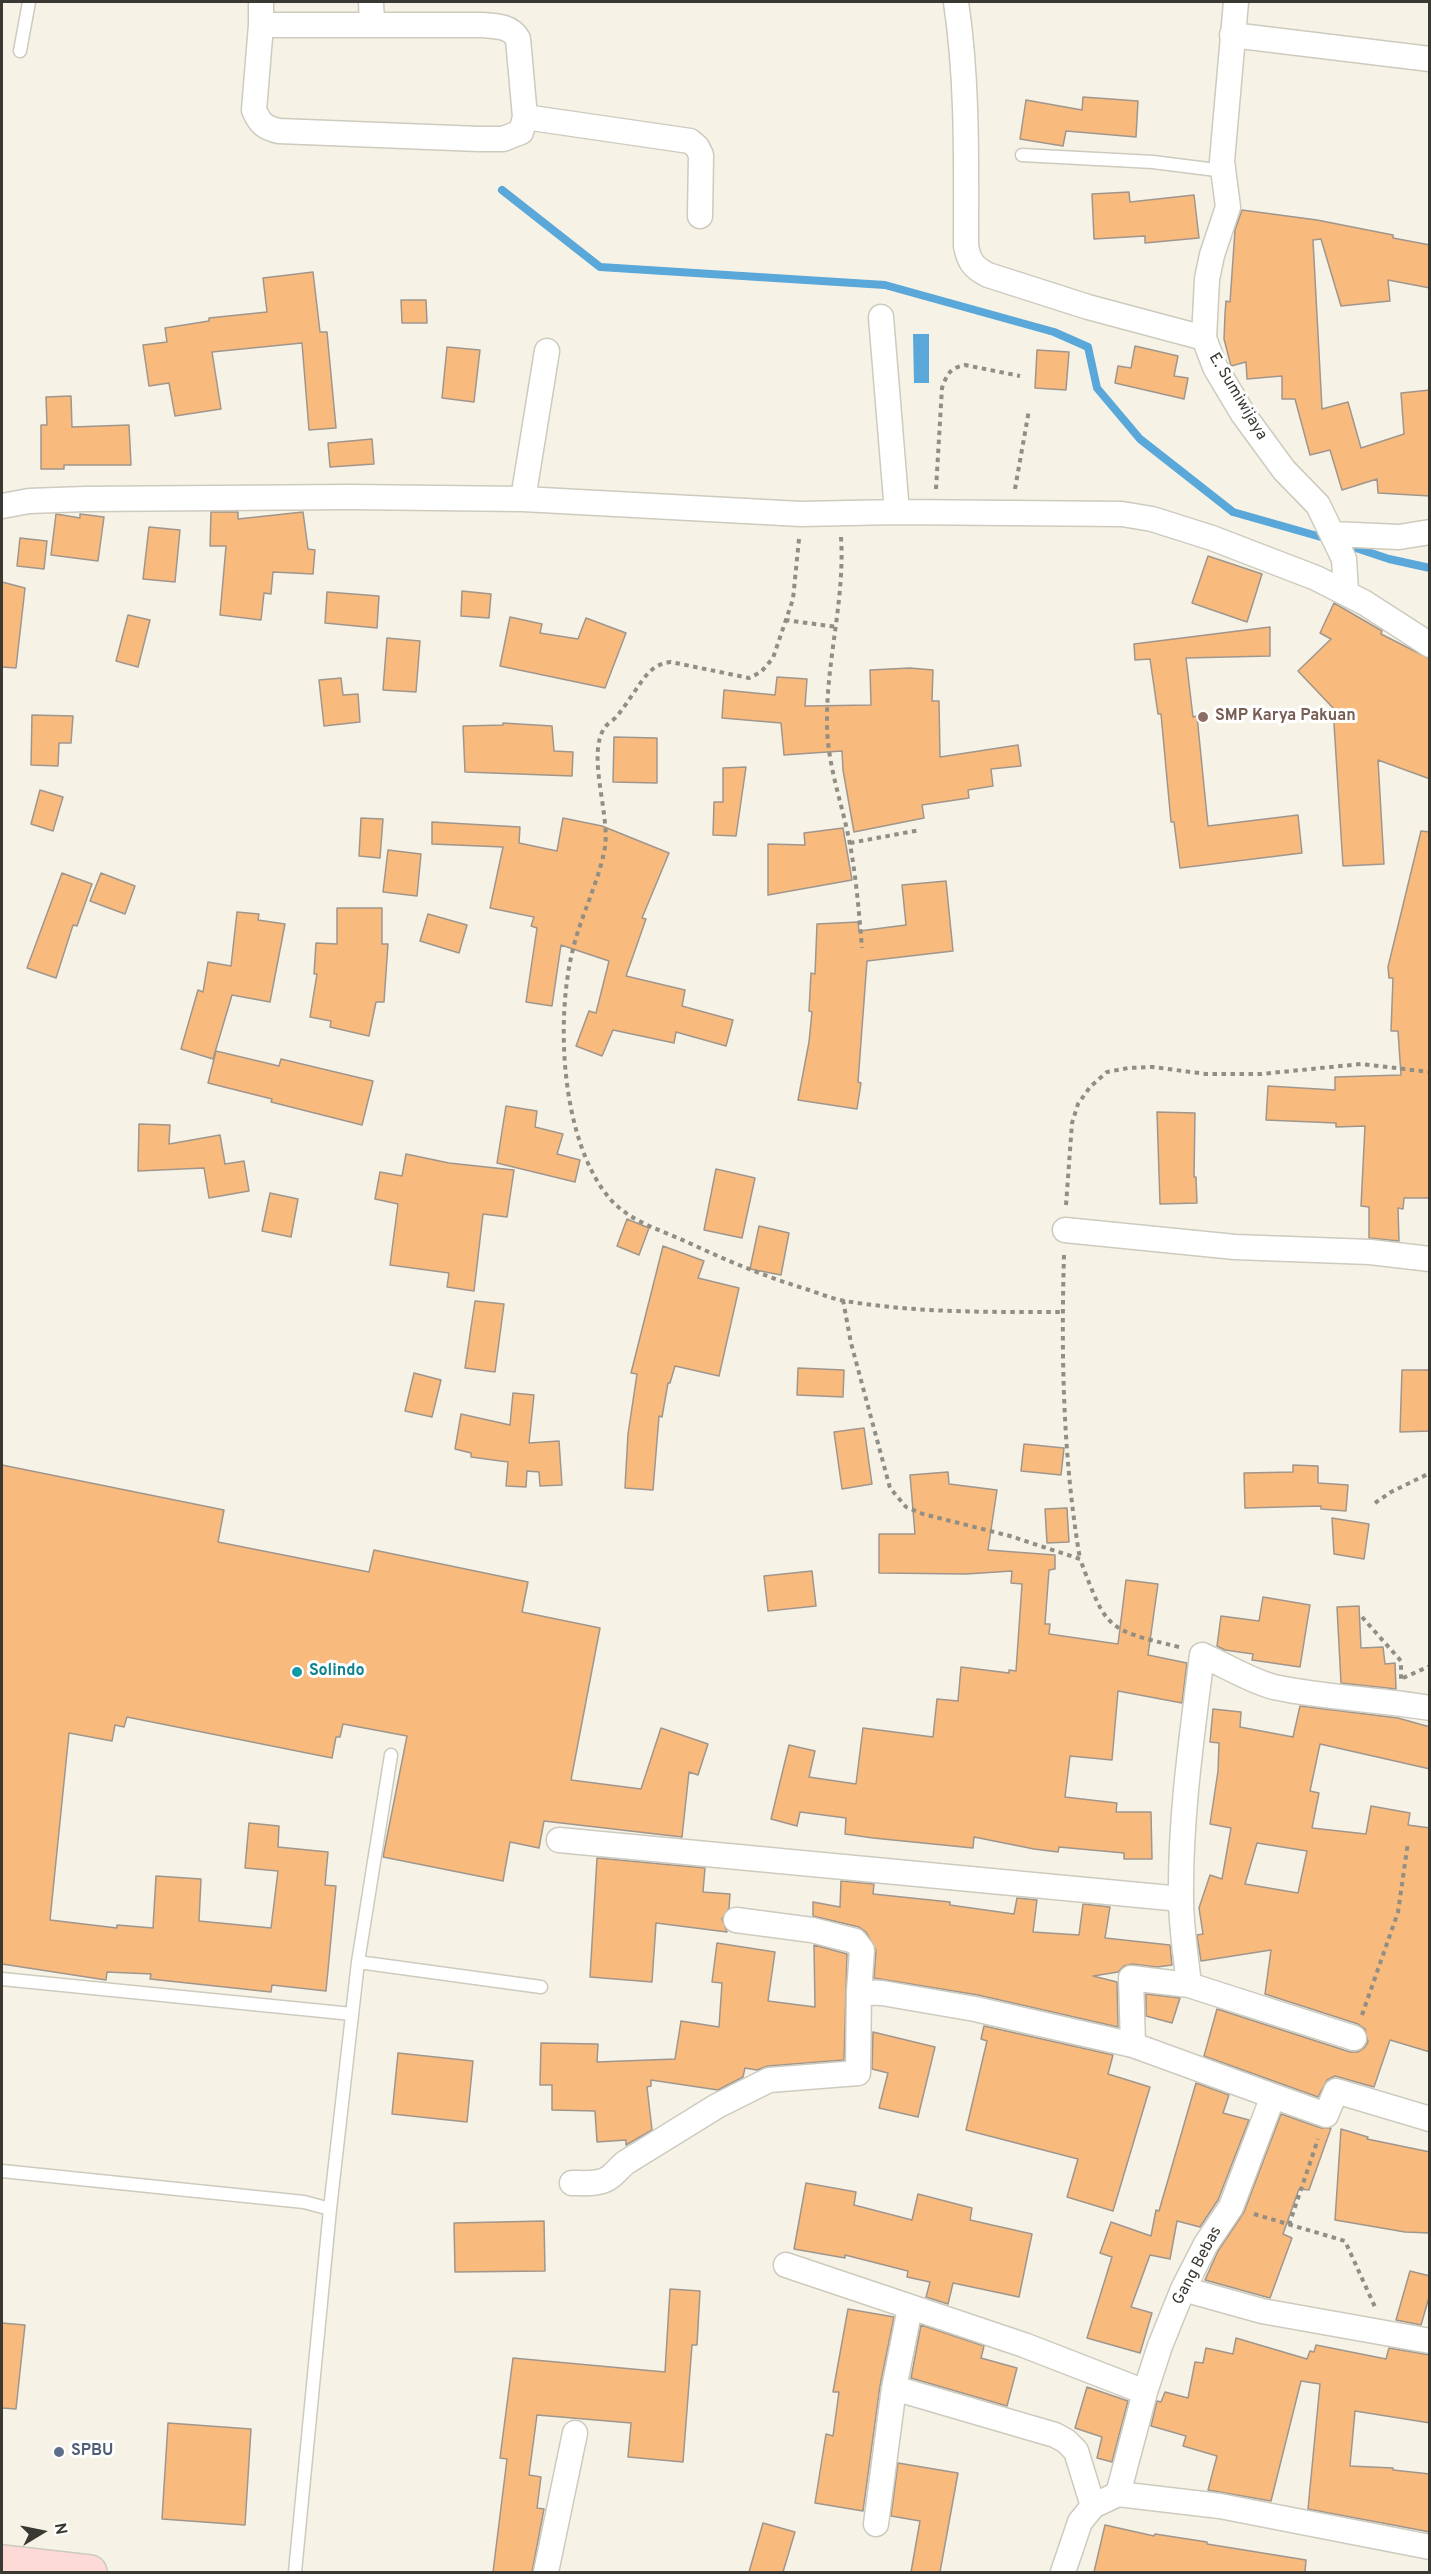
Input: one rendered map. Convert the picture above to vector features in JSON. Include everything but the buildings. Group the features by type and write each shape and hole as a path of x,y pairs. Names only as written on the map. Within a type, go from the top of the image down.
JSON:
{"main road":[{"path":"2,2562 90,2572"}],"street":[{"path":"956,2 963,67 966,246 969,261 977,270 988,275 1089,307 1204,338"},
{"name":"E. Sumiwijaya","path":"1236,2 1222,160 1228,207 1212,255 1207,279 1204,338 1215,367 1243,414 1284,470 1318,505 1338,544 1346,592"},
{"path":"261,13 372,13 507,28 515,33 518,39 525,117 521,132 503,139 267,129 259,121 254,110 261,13"},
{"path":"1232,35 1430,59"},
{"path":"525,117 690,141 698,147 701,156 700,216"},
{"path":"881,317 897,512"},
{"path":"523,499 547,351"},
{"path":"2,506 51,500 156,498 523,499 801,514 897,512 1122,514 1152,519 1212,538 1346,592 1430,645"},
{"path":"1338,544 1430,532"},
{"path":"1065,1230 1235,1247 1370,1252 1430,1259"},
{"path":"1189,1985 1181,1899 1187,1778 1202,1655 1271,1686 1348,1699 1399,1691 1430,1708"},
{"path":"559,1840 1181,1899"},
{"path":"572,2183 593,2183 611,2177 615,2170 628,2160 717,2106 769,2080 858,2073 862,1950 855,1941 812,1930 736,1920"},
{"path":"1133,2045 1131,1978 1189,1985 1354,2038"},
{"path":"859,1992 882,1993 975,2009 1133,2045 1326,2115 1336,2091 1430,2119"},
{"name":"Gang Bebas","path":"1118,2494 1145,2392 1183,2289 1206,2244 1231,2207 1273,2096"},
{"path":"786,2265 1034,2349 1145,2392"},
{"path":"1183,2289 1262,2311 1430,2341"},
{"path":"876,2524 894,2388 910,2308"},
{"path":"894,2388 1055,2435 1066,2441 1072,2446 1080,2462 1093,2506"},
{"path":"546,2572 575,2433"},
{"path":"1063,2572 1080,2522 1093,2506 1118,2494 1220,2506 1430,2547"}],"lane":[{"path":"20,51 29,2"},
{"path":"1022,155 1153,162 1224,171"},
{"path":"295,2572 330,2210 358,1962 391,1755"},
{"path":"358,1962 541,1987"},
{"path":"2,1979 352,2014"},
{"path":"2,2171 304,2202 330,2210"}],"path":[{"path":"934,513 942,388 947,373 965,365 1020,376"},
{"path":"1013,513 1018,466 1029,410"},
{"path":"840,513 842,552 837,627 829,675 826,720 829,748 850,843 862,948"},
{"path":"801,514 793,600 784,620 773,658 761,672 749,678 671,662 658,663 647,673 618,715 605,727 600,740 598,772 606,837 603,855 572,952 566,1011 565,1050 569,1102 580,1143 597,1181 612,1201 628,1215 715,1256 779,1281 843,1300 948,1312 1063,1312"},
{"path":"784,620 837,627"},
{"path":"850,843 920,830"},
{"path":"1261,1074 1361,1064 1430,1072"},
{"path":"843,1300 851,1343 890,1488 906,1507 922,1514 1010,1536 1080,1559 1099,1609 1112,1625 1131,1635 1202,1655"},
{"path":"1375,1503 1391,1492 1430,1473"},
{"path":"1362,1617 1401,1660 1399,1691"},
{"path":"1399,1691 1430,1666"},
{"path":"1354,2038 1398,1912 1408,1842"},
{"path":"1289,2225 1326,2115"},
{"path":"1231,2207 1345,2241 1388,2335"}],"water":[{"path":"913,334 929,334 929,383 914,383"}],"waterway":[{"path":"502,190 600,267 885,285 1054,332 1088,347 1097,388 1140,439 1233,512 1328,539"},
{"path":"1344,544 1389,559 1430,568"}],"place":[{"name":"SMP Karya Pakuan","path":"1203,717"},
{"name":"Solindo","path":"297,1672"},
{"name":"SPBU","path":"59,2452"}]}
